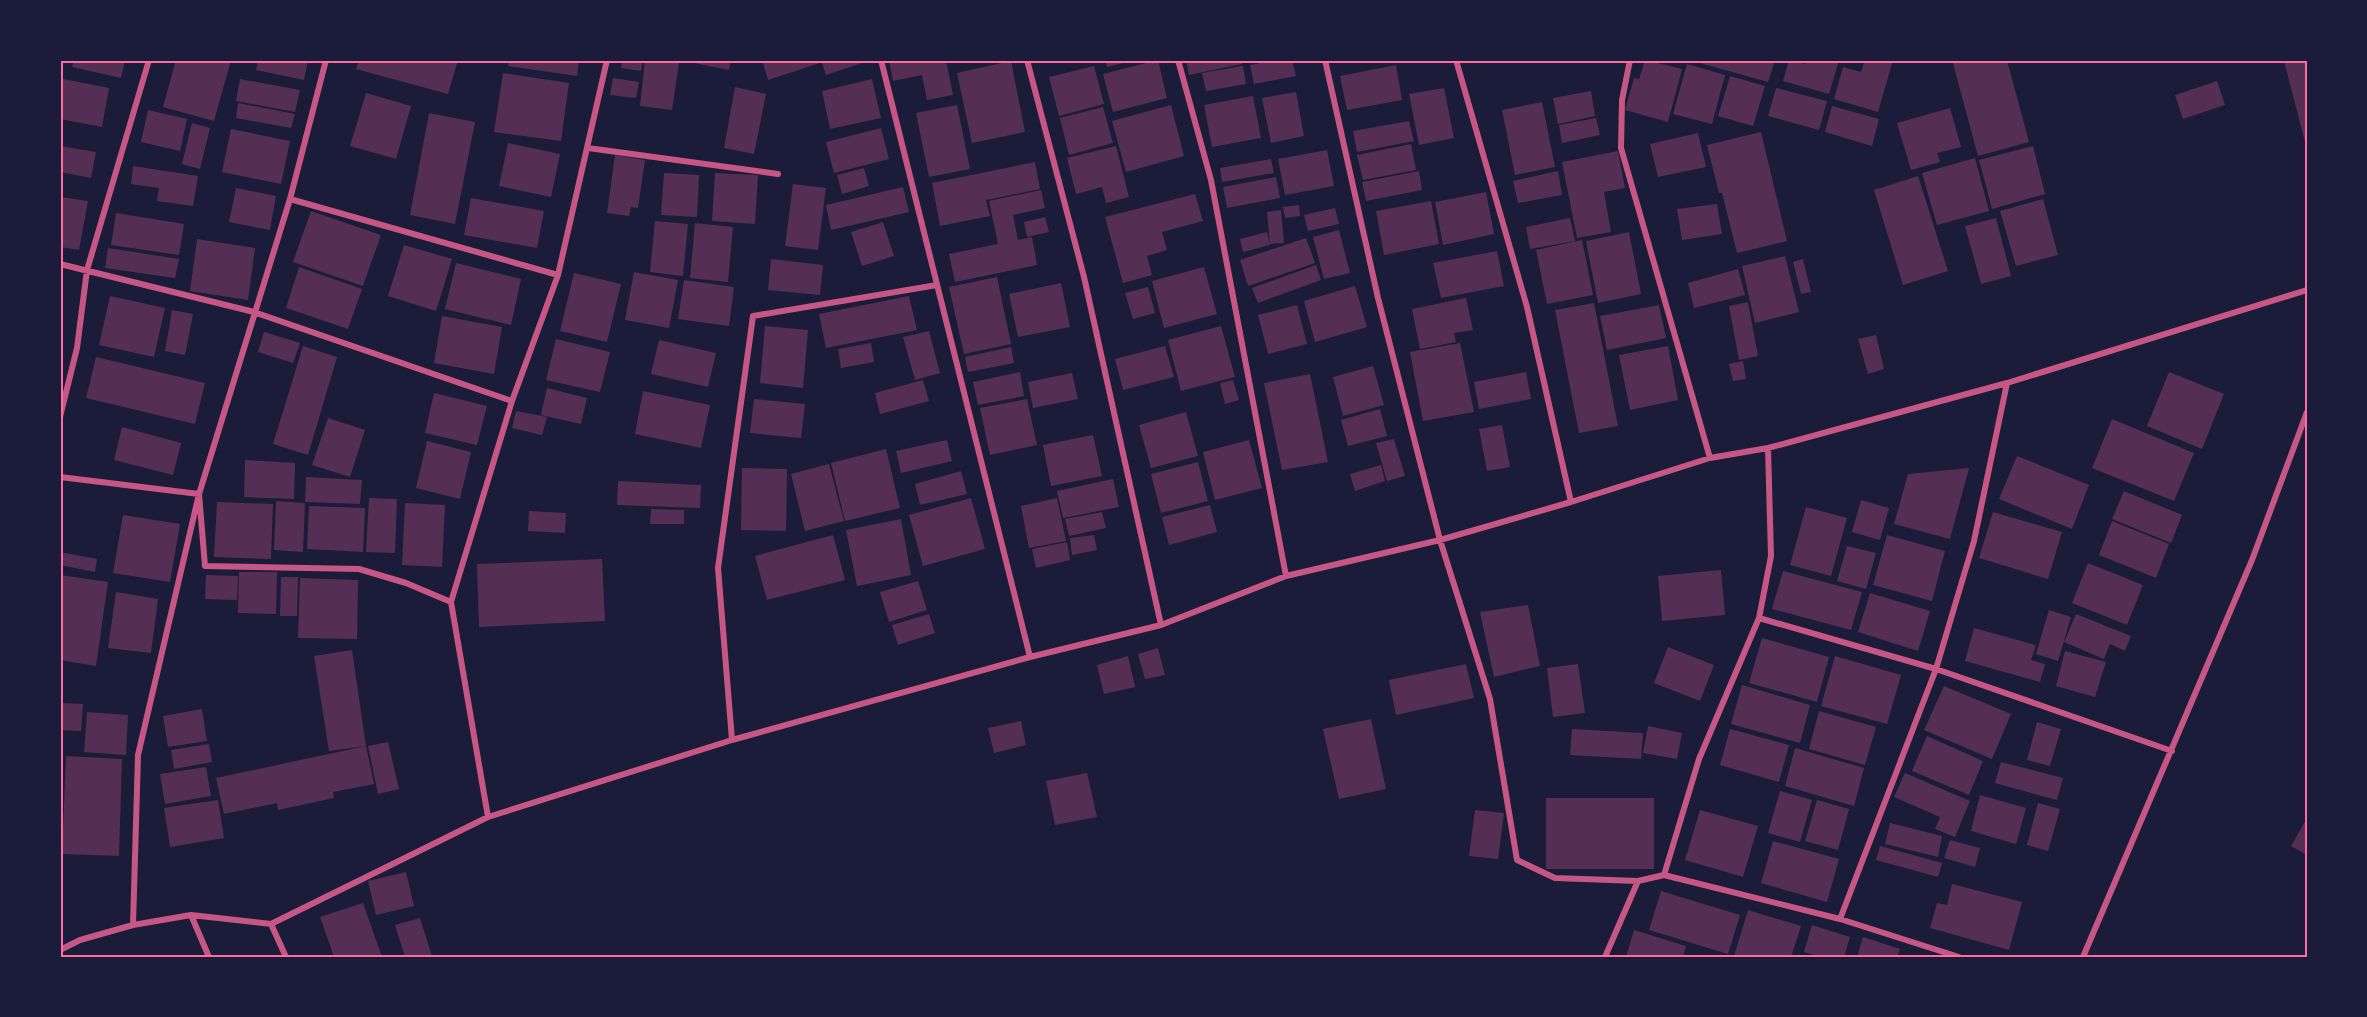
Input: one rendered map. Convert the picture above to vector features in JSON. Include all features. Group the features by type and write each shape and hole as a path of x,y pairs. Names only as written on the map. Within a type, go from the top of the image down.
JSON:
{"street":[{"path":"60,417 77,348 87,270 149,60"},
{"path":"133,925 138,755 199,494 290,198 326,60"},
{"path":"488,817 451,602 512,401 558,275 607,60"},
{"path":"882,60 1030,657"},
{"path":"1027,60 1084,277 1161,625"},
{"path":"1179,60 1211,180 1286,576"},
{"path":"1325,60 1378,298 1440,540 1490,699 1517,860 1555,878 1638,881 1665,875 1840,919 1959,957"},
{"path":"1456,60 1527,307 1571,502"},
{"path":"1630,60 1622,100 1621,148 1710,458"},
{"path":"588,148 778,174"},
{"path":"290,198 558,275"},
{"path":"60,264 254,312 512,401"},
{"path":"732,740 718,568 753,316 937,285"},
{"path":"60,950 80,940 133,925 191,915 271,924 488,817 732,740 1030,657 1161,625 1286,576 1440,540 1710,458 1768,448 2007,383 2307,290"},
{"path":"1840,919 1936,669 1974,541 2007,383"},
{"path":"2083,957 2253,560 2307,412"},
{"path":"1665,875 1699,759 1759,618 1771,556 1768,448"},
{"path":"60,477 199,494"},
{"path":"199,494 205,566 359,569 406,583 451,602"},
{"path":"1759,618 1936,669 2172,751"},
{"path":"1605,957 1638,881"},
{"path":"191,915 209,957"},
{"path":"271,924 286,957"}],"building":[{"path":"74,60 125,60 121,78 72,67"},
{"path":"176,60 231,60 214,121 163,107"},
{"path":"258,60 308,60 304,80 256,70"},
{"path":"359,60 458,60 448,94 356,69"},
{"path":"509,60 579,60 577,76 508,66"},
{"path":"622,60 643,60 641,71 621,68"},
{"path":"645,60 679,63 672,110 640,106"},
{"path":"679,60 731,60 729,70"},
{"path":"762,60 819,60 820,63 768,80"},
{"path":"821,60 864,60 865,62 826,75"},
{"path":"889,60 946,60 953,95 927,100 922,75 893,81"},
{"path":"1105,60 1130,60 1131,61 1107,67"},
{"path":"1158,60 1167,98 1113,112 1103,74"},
{"path":"1186,60 1241,60 1242,64 1189,75"},
{"path":"1292,60 1296,76 1254,84 1250,65"},
{"path":"1645,60 1682,69 1668,122 1625,110 1634,78 1639,79"},
{"path":"1697,60 1775,60 1768,82 1696,62"},
{"path":"1789,60 1805,64 1806,60 1839,60 1829,94 1783,81"},
{"path":"1865,60 1893,60 1878,112 1834,99 1843,67 1861,72"},
{"path":"1952,60 2007,60 2029,142 1978,156"},
{"path":"2307,60 2307,150 2284,61"},
{"path":"1011,61 1025,132 972,143 957,73"},
{"path":"1687,64 1725,75 1712,124 1673,114"},
{"path":"1396,65 1402,100 1347,110 1340,76"},
{"path":"1094,66 1104,104 1059,116 1049,77"},
{"path":"1243,66 1246,84 1206,91 1202,73"},
{"path":"503,73 569,83 561,141 494,132"},
{"path":"1730,76 1765,86 1753,126 1718,116"},
{"path":"613,78 639,82 636,98 610,95"},
{"path":"63,79 109,88 102,127 60,119"},
{"path":"240,79 300,90 295,112 236,101"},
{"path":"872,79 881,118 830,129 822,91"},
{"path":"2217,81 2225,105 2183,119 2175,95"},
{"path":"735,87 766,94 754,154 724,148"},
{"path":"1444,88 1454,138 1419,145 1409,94"},
{"path":"1776,88 1827,101 1819,130 1768,116"},
{"path":"1591,91 1595,116 1558,124 1553,98"},
{"path":"1296,92 1304,136 1271,143 1262,98"},
{"path":"366,93 411,106 396,159 350,146"},
{"path":"1253,96 1261,138 1212,147 1204,105"},
{"path":"1542,102 1555,167 1515,175 1502,110"},
{"path":"238,103 295,114 291,128 236,118"},
{"path":"957,105 970,169 929,177 916,113"},
{"path":"1171,105 1184,156 1126,172 1112,121"},
{"path":"1832,106 1879,119 1872,146 1825,132"},
{"path":"1103,107 1113,143 1069,155 1060,118"},
{"path":"1950,108 1961,147 1937,153 1940,162 1911,170 1897,123"},
{"path":"148,110 187,119 180,151 141,142"},
{"path":"429,113 475,122 455,224 410,215"},
{"path":"1596,118 1600,135 1562,143 1559,125"},
{"path":"1409,121 1414,141 1357,152 1353,131"},
{"path":"192,123 210,128 200,169 182,164"},
{"path":"881,128 889,159 834,173 826,142"},
{"path":"231,129 290,141 281,184 222,172"},
{"path":"1761,132 1787,241 1737,253 1707,145"},
{"path":"1698,133 1706,167 1658,177 1650,144"},
{"path":"508,143 560,154 551,197 499,186"},
{"path":"1411,144 1416,170 1363,180 1357,155"},
{"path":"60,146 96,152 91,178 60,172"},
{"path":"1116,146 1129,197 1106,203 1102,187 1076,194 1067,158"},
{"path":"2033,146 2045,194 1992,209 1979,160"},
{"path":"1327,150 1334,186 1285,195 1278,159"},
{"path":"1618,151 1625,188 1604,192 1611,232 1577,238 1562,162"},
{"path":"615,155 645,160 638,208 631,207 629,216 607,213"},
{"path":"1975,158 1989,211 1937,225 1922,173"},
{"path":"1271,159 1274,173 1222,182 1220,168"},
{"path":"1035,162 1040,189 986,200 990,216 940,226 932,183"},
{"path":"133,166 198,176 193,206 157,201 159,188 131,184"},
{"path":"864,168 869,186 842,194 837,175"},
{"path":"1419,171 1422,190 1366,201 1362,182"},
{"path":"1558,171 1562,195 1518,203 1513,181"},
{"path":"664,173 699,175 697,217 661,215"},
{"path":"715,173 758,175 755,224 712,221"},
{"path":"1918,176 1948,271 1903,285 1874,190"},
{"path":"1276,177 1280,198 1227,208 1223,187"},
{"path":"793,184 826,188 818,250 785,246"},
{"path":"903,187 909,212 831,230 826,205"},
{"path":"236,188 276,196 270,230 229,222"},
{"path":"1041,190 1045,208 1013,215 1018,240 1032,237 1037,265 955,282 949,254 998,244 989,201"},
{"path":"1486,192 1494,234 1443,245 1435,202"},
{"path":"1195,194 1203,221 1162,232 1167,250 1147,256 1152,275 1123,283 1105,217"},
{"path":"60,197 88,201 79,250 60,247"},
{"path":"471,198 544,211 537,248 464,235"},
{"path":"2043,199 2058,255 2016,266 2000,211"},
{"path":"1431,201 1439,244 1384,255 1376,211"},
{"path":"1717,204 1722,234 1682,240 1677,209"},
{"path":"1299,205 1300,216 1285,218 1283,207"},
{"path":"1335,208 1339,224 1308,231 1304,215"},
{"path":"1281,210 1284,243 1270,244 1267,212"},
{"path":"311,211 381,235 363,286 293,262"},
{"path":"116,213 184,224 179,255 111,245"},
{"path":"1045,217 1049,232 1027,237 1024,222"},
{"path":"1570,218 1575,241 1530,249 1526,227"},
{"path":"1996,218 2011,276 1981,284 1965,226"},
{"path":"655,221 688,224 683,276 650,272"},
{"path":"883,222 894,256 862,266 851,232"},
{"path":"695,223 733,227 728,282 690,278"},
{"path":"1339,230 1350,273 1324,279 1313,237"},
{"path":"1267,232 1270,245 1243,252 1240,239"},
{"path":"1629,232 1641,294 1598,303 1586,241"},
{"path":"1306,238 1315,263 1248,286 1240,260"},
{"path":"197,239 255,248 248,300 190,291"},
{"path":"1582,240 1593,295 1547,304 1536,250"},
{"path":"404,245 452,259 436,311 388,296"},
{"path":"108,248 179,259 175,278 105,268"},
{"path":"1497,251 1504,286 1441,298 1433,263"},
{"path":"1785,256 1799,312 1755,323 1742,266"},
{"path":"771,259 823,265 820,295 768,290"},
{"path":"1803,259 1811,292 1801,294 1793,262"},
{"path":"456,263 521,279 511,325 445,309"},
{"path":"1316,265 1321,280 1258,303 1252,288"},
{"path":"299,267 362,289 348,329 286,308"},
{"path":"1204,267 1217,314 1164,328 1152,281"},
{"path":"1738,269 1745,295 1694,308 1688,283"},
{"path":"634,272 678,280 669,328 625,320"},
{"path":"574,273 621,284 607,342 560,331"},
{"path":"997,277 1011,344 964,354 949,287"},
{"path":"684,280 734,287 729,326 678,319"},
{"path":"1061,283 1070,327 1018,337 1009,294"},
{"path":"1355,286 1367,327 1315,342 1304,301"},
{"path":"1148,287 1155,313 1133,319 1125,293"},
{"path":"110,296 165,308 154,357 99,345"},
{"path":"909,296 917,330 826,348 819,314"},
{"path":"1466,298 1473,330 1454,333 1456,342 1420,349 1412,309"},
{"path":"1748,302 1758,356 1739,360 1729,306"},
{"path":"1594,303 1618,426 1579,433 1555,310"},
{"path":"1297,305 1307,344 1268,354 1258,315"},
{"path":"1659,305 1666,338 1607,350 1600,316"},
{"path":"172,310 193,314 185,355 165,351"},
{"path":"442,316 502,327 494,374 434,363"},
{"path":"765,326 808,330 803,388 760,383"},
{"path":"1221,326 1235,377 1181,391 1168,340"},
{"path":"929,331 940,373 915,380 903,337"},
{"path":"264,332 300,343 293,363 258,352"},
{"path":"1876,335 1884,369 1868,374 1858,339"},
{"path":"556,339 610,352 600,392 546,380"},
{"path":"659,340 716,353 708,387 651,374"},
{"path":"871,343 874,362 841,368 838,349"},
{"path":"1460,343 1474,412 1423,421 1410,352"},
{"path":"303,346 337,357 308,455 273,444"},
{"path":"1165,346 1174,377 1123,390 1115,359"},
{"path":"1668,346 1678,400 1630,410 1619,355"},
{"path":"1011,347 1014,363 968,372 965,357"},
{"path":"96,357 205,383 195,424 86,398"},
{"path":"1743,361 1746,379 1733,381 1729,364"},
{"path":"1373,366 1384,405 1343,416 1333,377"},
{"path":"1020,372 1024,396 978,405 973,382"},
{"path":"1526,372 1531,399 1479,409 1474,382"},
{"path":"2169,372 2224,394 2202,449 2147,426"},
{"path":"1072,373 1078,399 1033,408 1028,382"},
{"path":"1310,374 1328,462 1282,470 1264,383"},
{"path":"923,380 929,401 880,414 875,393"},
{"path":"1233,380 1239,400 1225,404 1220,383"},
{"path":"547,388 587,398 581,424 541,415"},
{"path":"643,391 710,405 701,448 635,434"},
{"path":"434,393 487,406 477,445 425,433"},
{"path":"754,399 805,404 801,438 750,433"},
{"path":"1027,399 1037,445 990,455 980,408"},
{"path":"1380,409 1387,436 1348,446 1341,420"},
{"path":"516,411 547,417 542,435 512,428"},
{"path":"1186,412 1198,456 1151,468 1139,425"},
{"path":"328,418 365,430 350,477 312,465"},
{"path":"2112,419 2194,453 2174,501 2092,468"},
{"path":"1502,425 1510,467 1487,471 1479,429"},
{"path":"122,427 181,443 173,475 114,460"},
{"path":"1093,435 1102,476 1051,486 1043,445"},
{"path":"1394,439 1405,476 1387,481 1376,443"},
{"path":"947,440 952,461 901,473 896,451"},
{"path":"1249,440 1262,488 1215,500 1203,452"},
{"path":"427,441 471,452 460,499 416,488"},
{"path":"886,449 900,508 845,521 831,463"},
{"path":"2017,456 2089,485 2072,529 1999,499"},
{"path":"245,460 295,463 294,499 244,497"},
{"path":"1198,462 1208,501 1161,513 1151,474"},
{"path":"829,464 844,521 805,531 791,474"},
{"path":"1381,465 1385,481 1355,491 1350,474"},
{"path":"742,468 787,469 786,531 741,530"},
{"path":"1969,468 1950,539 1894,524 1908,474"},
{"path":"961,471 967,494 920,505 915,484"},
{"path":"306,477 362,480 360,504 305,502"},
{"path":"1113,479 1119,507 1063,518 1057,491"},
{"path":"618,481 701,485 700,508 617,505"},
{"path":"2124,491 2182,515 2171,543 2112,519"},
{"path":"369,498 397,499 395,553 366,552"},
{"path":"971,498 985,549 923,566 909,515"},
{"path":"1057,498 1066,541 1029,548 1021,506"},
{"path":"1861,500 1889,508 1880,540 1852,532"},
{"path":"276,501 305,503 303,552 274,550"},
{"path":"217,502 273,504 271,559 214,557"},
{"path":"405,503 445,505 442,567 402,565"},
{"path":"1210,505 1217,532 1169,545 1162,517"},
{"path":"309,506 365,508 363,552 307,549"},
{"path":"1806,507 1847,518 1831,576 1790,565"},
{"path":"651,509 684,510 684,524 650,524"},
{"path":"529,511 566,513 565,533 528,531"},
{"path":"1102,512 1106,528 1069,536 1065,519"},
{"path":"1993,512 2062,532 2048,579 1979,558"},
{"path":"123,515 180,524 170,582 113,573"},
{"path":"901,519 911,575 857,586 846,530"},
{"path":"2112,521 2169,544 2156,578 2099,555"},
{"path":"833,535 845,580 767,600 755,556"},
{"path":"1094,535 1097,550 1072,555 1070,538"},
{"path":"1887,535 1945,551 1932,601 1873,585"},
{"path":"1067,542 1070,560 1036,568 1032,549"},
{"path":"1847,546 1876,553 1866,589 1837,581"},
{"path":"60,552 97,559 95,572 60,565"},
{"path":"602,559 605,621 479,627 477,564"},
{"path":"2088,563 2143,585 2127,625 2072,603"},
{"path":"1721,570 1725,615 1662,621 1658,576"},
{"path":"1783,571 1862,592 1851,630 1772,609"},
{"path":"239,572 277,572 276,614 238,613"},
{"path":"60,575 108,582 96,666 60,660"},
{"path":"206,575 238,576 237,600 205,599"},
{"path":"281,577 298,577 297,616 280,616"},
{"path":"300,578 358,580 357,639 298,638"},
{"path":"918,581 927,610 889,622 880,592"},
{"path":"116,592 158,599 151,653 108,648"},
{"path":"1870,593 1930,611 1918,651 1858,632"},
{"path":"1528,605 1540,666 1494,677 1480,612"},
{"path":"2049,610 2071,617 2058,661 2036,654"},
{"path":"929,614 935,633 898,645 892,625"},
{"path":"2076,614 2131,636 2125,651 2110,644 2104,659 2064,642"},
{"path":"1974,628 2036,645 2031,660 2045,664 2040,682 1965,661"},
{"path":"1762,638 1829,657 1817,702 1749,683"},
{"path":"1668,647 1714,665 1700,701 1654,683"},
{"path":"1158,648 1165,675 1145,679 1138,654"},
{"path":"352,650 366,746 329,751 314,656"},
{"path":"2065,651 2106,662 2095,697 2056,686"},
{"path":"1128,656 1135,687 1104,694 1097,665"},
{"path":"1835,656 1901,675 1887,724 1821,706"},
{"path":"1466,664 1474,698 1396,715 1389,680"},
{"path":"1578,664 1585,713 1553,717 1547,668"},
{"path":"1742,685 1810,705 1800,743 1731,724"},
{"path":"1944,686 2011,714 1992,759 1924,730"},
{"path":"60,703 83,704 81,731 60,730"},
{"path":"202,709 207,741 168,747 163,716"},
{"path":"1819,711 1876,727 1865,765 1809,749"},
{"path":"87,712 128,715 126,755 84,752"},
{"path":"1371,719 1386,789 1339,799 1323,729"},
{"path":"1021,721 1026,745 994,753 988,728"},
{"path":"2037,722 2061,729 2050,766 2027,760"},
{"path":"1648,726 1682,733 1677,759 1643,753"},
{"path":"1572,729 1643,733 1641,759 1570,755"},
{"path":"1730,729 1789,745 1779,782 1720,765"},
{"path":"1927,736 1983,761 1969,795 1912,771"},
{"path":"388,742 399,789 378,794 368,746"},
{"path":"209,744 212,762 174,769 171,750"},
{"path":"366,746 374,784 333,792 334,798 278,810 277,803 224,814 216,778"},
{"path":"1795,748 1864,768 1854,806 1785,786"},
{"path":"66,756 122,759 119,856 62,854"},
{"path":"2001,762 2063,778 2057,800 1995,783"},
{"path":"206,767 211,796 165,804 160,774"},
{"path":"1087,773 1097,817 1055,825 1046,781"},
{"path":"1905,773 1970,801 1955,837 1935,829 1940,817 1894,797"},
{"path":"1780,791 1812,800 1800,842 1768,833"},
{"path":"1980,795 2026,808 2016,844 1971,831"},
{"path":"1546,798 1654,798 1654,869 1546,869"},
{"path":"218,800 224,838 170,847 164,808"},
{"path":"1817,800 1849,809 1838,850 1805,841"},
{"path":"2038,803 2060,809 2048,851 2027,845"},
{"path":"1475,810 1504,813 1498,859 1469,856"},
{"path":"1700,810 1758,826 1743,877 1685,860"},
{"path":"2307,818 2307,855 2291,846"},
{"path":"1890,823 1942,836 1938,857 1885,844"},
{"path":"1950,840 1980,848 1975,867 1944,858"},
{"path":"1773,841 1839,859 1827,902 1761,883"},
{"path":"1880,846 1942,863 1938,877 1876,860"},
{"path":"406,872 414,906 376,915 368,881"},
{"path":"1952,884 2022,902 2009,950 1930,928 1937,903 1947,905"},
{"path":"1661,891 1740,915 1728,954 1649,930"},
{"path":"363,903 382,957 334,957 320,917"},
{"path":"1748,910 1801,926 1791,957 1734,956"},
{"path":"420,918 432,956 405,957 395,925"},
{"path":"1812,925 1850,937 1844,957 1821,957 1804,952"},
{"path":"1634,930 1686,946 1683,957 1626,957"},
{"path":"1863,937 1900,949 1897,957 1857,957"}]}
